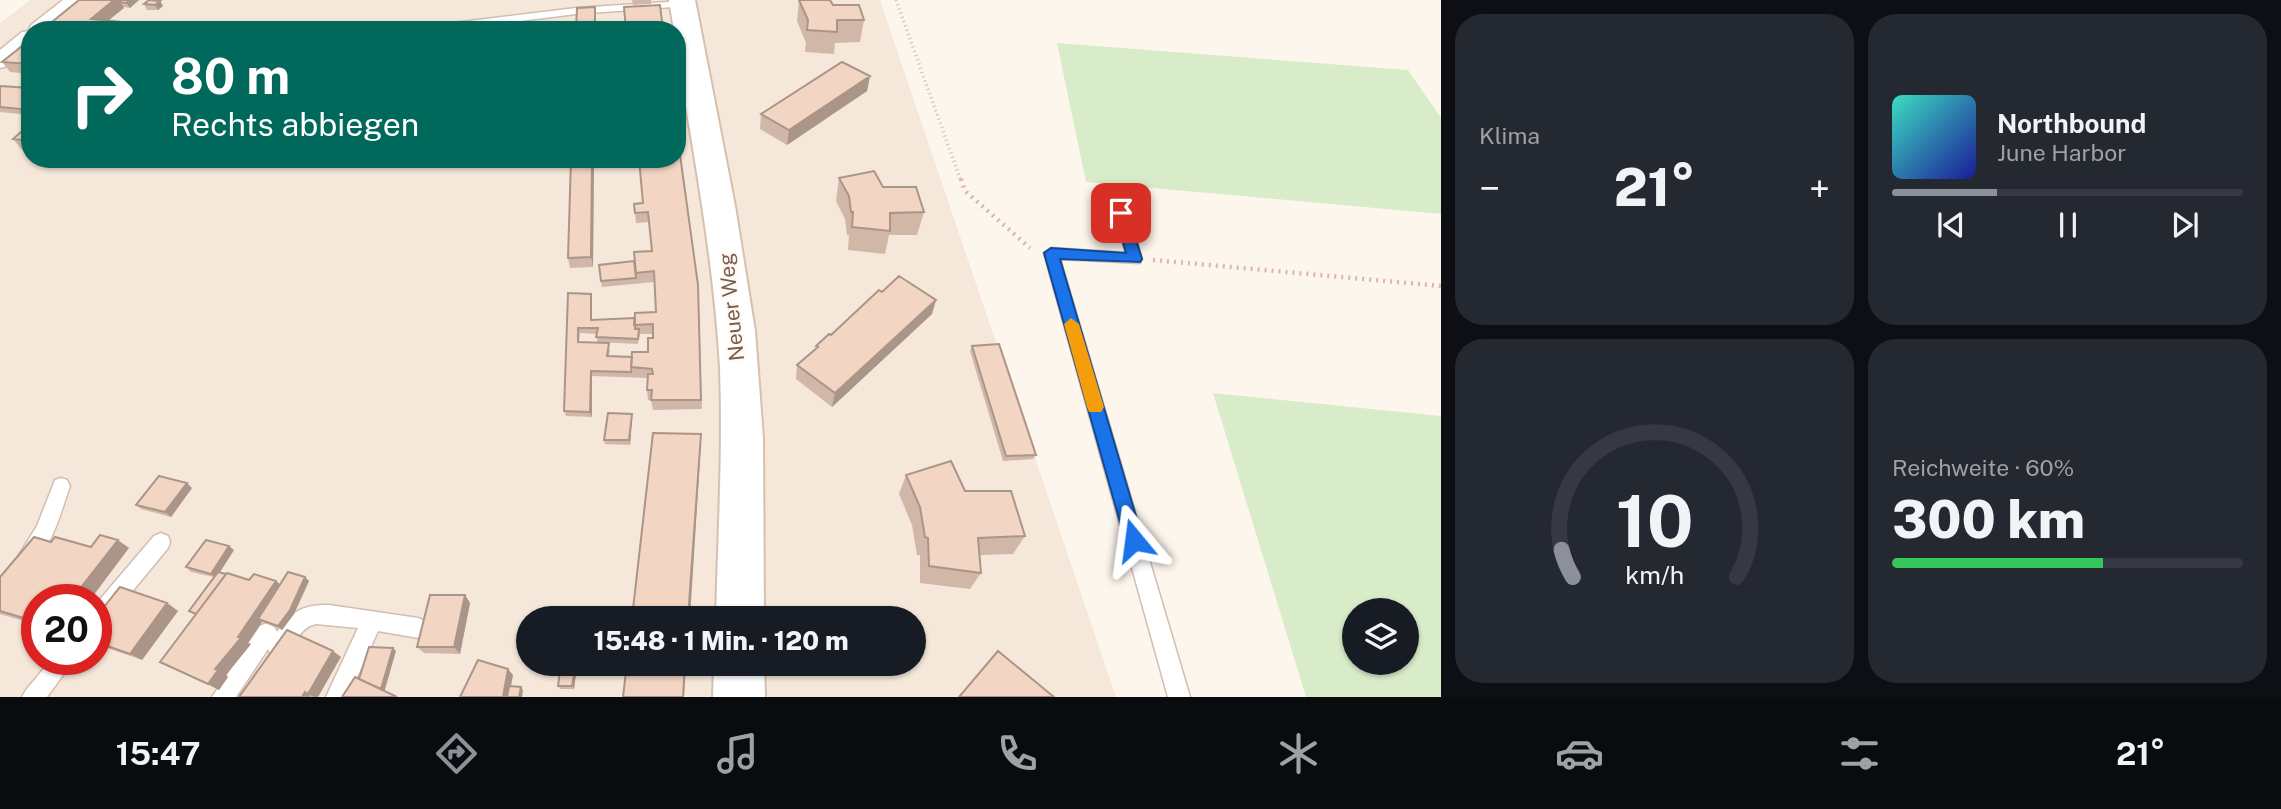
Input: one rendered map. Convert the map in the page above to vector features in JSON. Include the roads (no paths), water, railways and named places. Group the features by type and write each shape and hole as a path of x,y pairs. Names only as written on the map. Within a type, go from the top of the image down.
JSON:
{"street":[{"path":"50,21 76,0"},
{"name":"Neuer Weg","path":"683,2 724,241 736,333 742,480 740,606"},
{"path":"0,61 21,44"},
{"path":"739,676 739,697"}],"lane":[{"path":"494,21 683,2"},
{"path":"1121,213 1135,259 1051,253 1179,697"},
{"path":"14,573 45,531 61,486"},
{"path":"112,601 161,542"},
{"path":"244,697 295,624 309,615 418,628"},
{"path":"337,697 372,621"},
{"path":"223,697 267,633"},
{"path":"33,697 51,675"}]}
